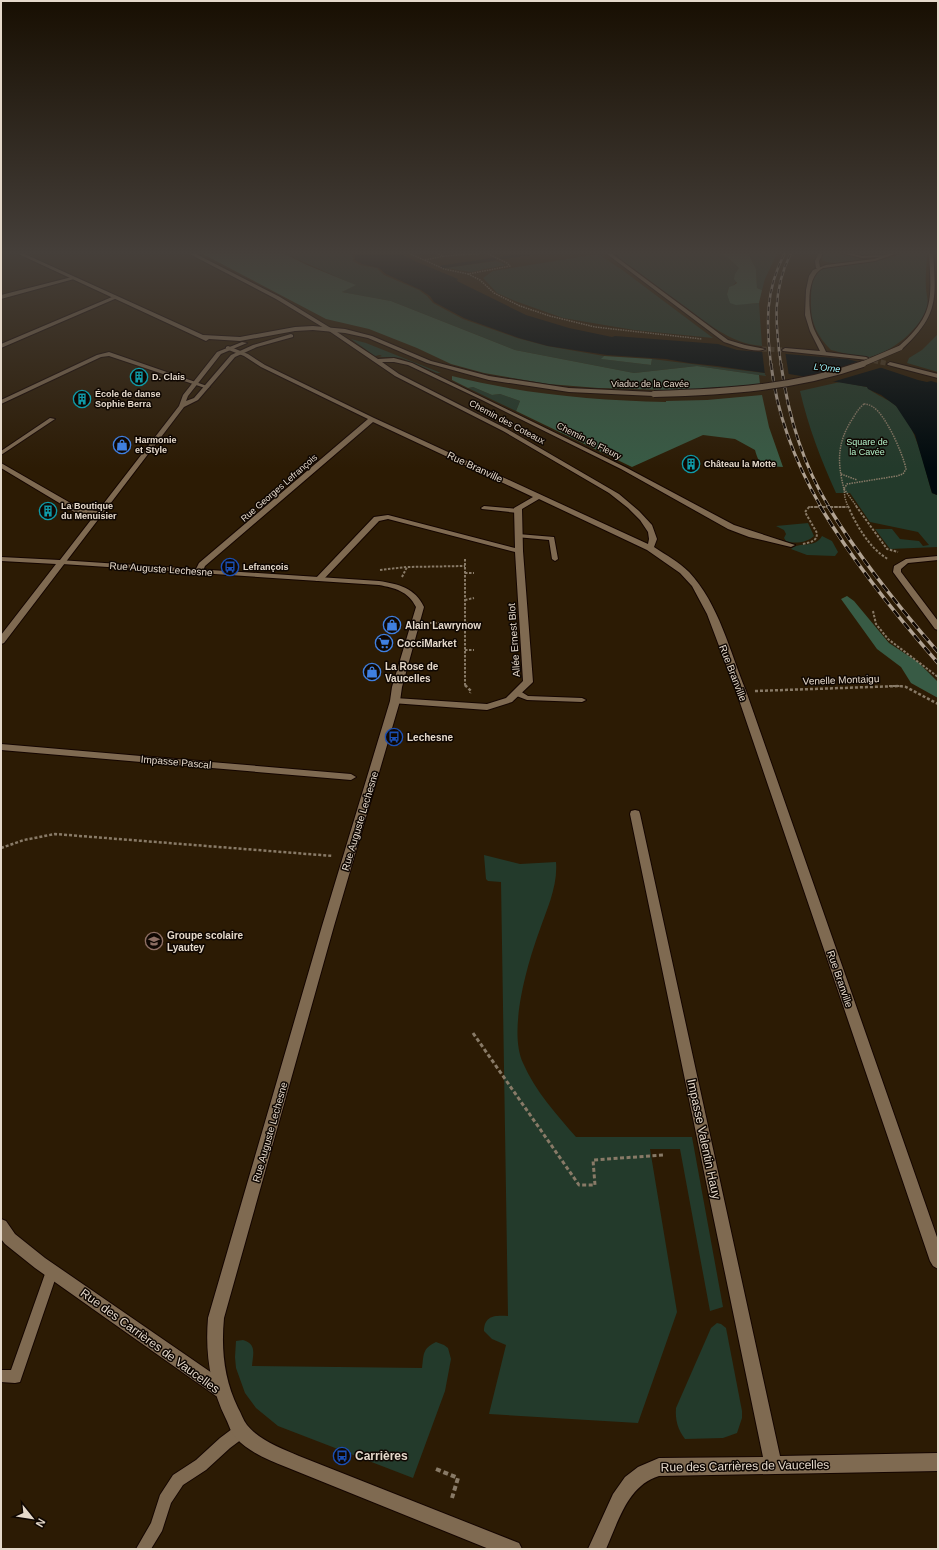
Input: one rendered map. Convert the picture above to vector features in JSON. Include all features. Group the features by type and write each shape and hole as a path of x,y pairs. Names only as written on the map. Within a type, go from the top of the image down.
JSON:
{"street":[{"path":"1,346 54,323"},
{"name":"Rue Branville","path":"171,323 238,352 262,366 372,419 650,548 680,568 688,576 709,610 740,691 938,1261"},
{"name":"Chemin des Coteaux","path":"322,323 377,361 381,366 505,430 611,492 625,502 644,520 654,540 650,548"},
{"path":"702,323 726,341 744,347 762,349"},
{"path":"809,323 824,353"},
{"name":"Viaduc de la Cavée","path":"313,328 345,331 370,337 429,362 489,378 569,390 654,394 732,391 795,383 840,373 861,366 900,348 914,338 926,323"},
{"path":"201,337 237,339 295,329 313,328"},
{"path":"1,641 182,406 185,396 219,353 228,348 252,341 313,328"},
{"path":"182,406 196,399 229,359 238,352 278,339 331,330"},
{"path":"785,350 824,353 866,359"},
{"path":"1,402 106,354 112,354 206,387"},
{"name":"Chemin de Fleury","path":"377,361 394,360 419,368 616,464 730,527 752,535 791,545"},
{"path":"890,364 938,376"},
{"name":"Rue Georges Lefrançois","path":"199,571 202,565 372,419"},
{"path":"1,465 79,511 99,513"},
{"path":"518,511 518,508 538,497"},
{"name":"Allée Ernest Blot","path":"395,700 488,707 509,700 528,682 518,534 518,511"},
{"path":"318,579 377,518 388,517 519,551"},
{"path":"938,558 917,559 899,564 897,568 897,572 938,626"},
{"name":"Rue Auguste Lechesne","path":"1,559 392,585 408,590 417,600 420,607 397,687 395,700 330,919 216,1318 214,1341 215,1361 218,1380 222,1390"},
{"name":"Impasse Pascal","path":"1,747 351,777"},
{"name":"Impasse Valentin Hauy","path":"635,814 773,1465"},
{"name":"Rue des Carrières de Vaucelles","path":"1,1226 10,1239 52,1271 222,1390 229,1408 241,1431 257,1444 281,1456 513,1549"},
{"name":"Rue des Carrières de Vaucelles","path":"597,1549 619,1499 630,1483 640,1475 659,1467 938,1462"}],"lane":[{"path":"1,453 52,419"},
{"path":"484,508 518,511"},
{"path":"518,534 534,533"},
{"path":"518,534 552,538 555,559"},
{"path":"517,693 527,698 582,700"},
{"path":"1,1376 15,1377 52,1271"},
{"path":"143,1549 157,1526 165,1500 178,1480 201,1465 225,1443 241,1431"}],"path":[{"path":"580,323 595,327 702,339"},
{"path":"844,489 847,484 859,481 898,476 903,474 906,469 887,426 877,409 872,405 865,404 860,406 844,432 839,457 841,474 847,507 877,551 889,560 899,564"},
{"path":"841,474 859,481"},
{"path":"844,489 887,549"},
{"path":"791,545 814,541 817,537 817,533 804,512 806,509 813,507 847,507"},
{"path":"465,559 465,686 471,691 468,706"},
{"path":"400,581 407,567 465,566"},
{"path":"465,573 474,573"},
{"path":"465,600 474,598"},
{"path":"873,611 876,624 890,641 920,661 938,677"},
{"path":"425,623 474,623"},
{"path":"465,650 474,650"},
{"name":"Venelle Montaigu","path":"740,691 899,686 906,687 938,704"},
{"path":"1,848 24,840 55,834 309,853 336,857"},
{"path":"474,1033 579,1185 595,1185 593,1160 664,1155"},
{"path":"436,1469 458,1478 452,1498"}],"green space":[{"path":"345,323 448,323 515,350 634,373 697,366 759,375 760,384 704,389 668,390 598,388 548,384 484,373 451,364 417,348 369,329"},
{"path":"448,323 475,323 517,338 547,346 604,356 602,359 651,365 652,359 765,373 766,376 697,366 634,373 515,350"},
{"path":"595,323 693,323 713,338 634,330"},
{"path":"708,323 760,323 762,346 739,341"},
{"path":"813,323 918,323 904,339 896,345 870,357 857,356 831,350 815,328"},
{"path":"938,334 938,372 907,363 909,358 922,350"},
{"path":"351,339 366,343 441,373 437,373 401,358 378,357 382,356 380,355 375,356"},
{"path":"604,356 652,359 651,365 601,359"},
{"path":"452,376 532,392 612,400 666,402 762,395 769,427 783,467 764,465 759,461 755,450 735,439 703,435 632,467 516,411 520,401 500,394 492,395 473,387 468,388 452,380"},
{"name":"Square de la Cavée","path":"840,382 867,387 895,405 909,423 922,458 932,493 937,495 938,547 890,549 875,529 892,529 900,539 919,541 923,546 929,545 918,532 870,522 850,493 836,493 815,443 800,391"},
{"path":"473,387 492,395 500,394 520,401 516,411 468,388"},
{"path":"808,523 814,536 808,540 800,542 786,541 784,538 786,534 784,530 776,526"},
{"path":"822,536 832,541 838,552 835,556 807,555 791,549 798,545 811,544 819,540"},
{"path":"847,596 854,601 889,643 918,662 938,682 938,698 911,683 901,667 877,649 841,599"},
{"path":"484,855 520,864 556,862 554,889 529,962 518,1016 517,1034 519,1050 523,1063 547,1102 576,1137 692,1137 723,1307 710,1311 680,1149 650,1149 677,1312 638,1423 489,1414 506,1345 492,1339 484,1331 488,1319 495,1316 508,1316 501,882 488,881 486,879"},
{"path":"717,1323 726,1328 742,1411 742,1418 737,1433 723,1438 685,1439 680,1432 676,1417 676,1408 711,1328"},
{"path":"243,1340 252,1347 252,1366 422,1368 424,1352 428,1347 436,1342 448,1348 451,1359 445,1391 413,1478 278,1426 256,1408 245,1393 236,1368 235,1357 236,1341"}],"water":[{"name":"L'Orne","path":"479,323 554,323 612,337 718,344 737,350 847,359 876,366 918,380 938,383 938,502 937,495 932,493 915,435 896,406 867,387 789,374 765,373 666,359 607,355 548,346 519,338"}],"pier":[{"path":"762,350 785,351 789,376 765,375"},
{"path":"862,360 883,367 832,382 799,378 831,371"}],"tunnel":[{"path":"762,349 785,350"},
{"path":"866,359 890,364"}],"railway":[{"path":"768,323 771,365"},
{"path":"777,323 781,365"},
{"path":"771,364 778,402 788,438 803,473 821,507"},
{"path":"781,364 792,420 804,456 819,490 829,507"},
{"path":"820,506 847,548 876,588 938,663"},
{"path":"828,506 840,526 880,582 938,652"}],"place":[{"name":"D. Clais","path":"139,377"},
{"name":"École de danse Sophie Berra","path":"82,399"},
{"name":"Harmonie et Style","path":"122,445"},
{"name":"Château la Motte","path":"691,464"},
{"name":"La Boutique du Menuisier","path":"48,511"},
{"name":"Lefrançois","path":"230,567"},
{"name":"Alain Lawrynow","path":"392,625"},
{"name":"CocciMarket","path":"384,643"},
{"name":"La Rose de Vaucelles","path":"372,672"},
{"name":"Lechesne","path":"394,737"},
{"name":"Groupe scolaire Lyautey","path":"154,941"},
{"name":"Carrières","path":"342,1456"}]}
